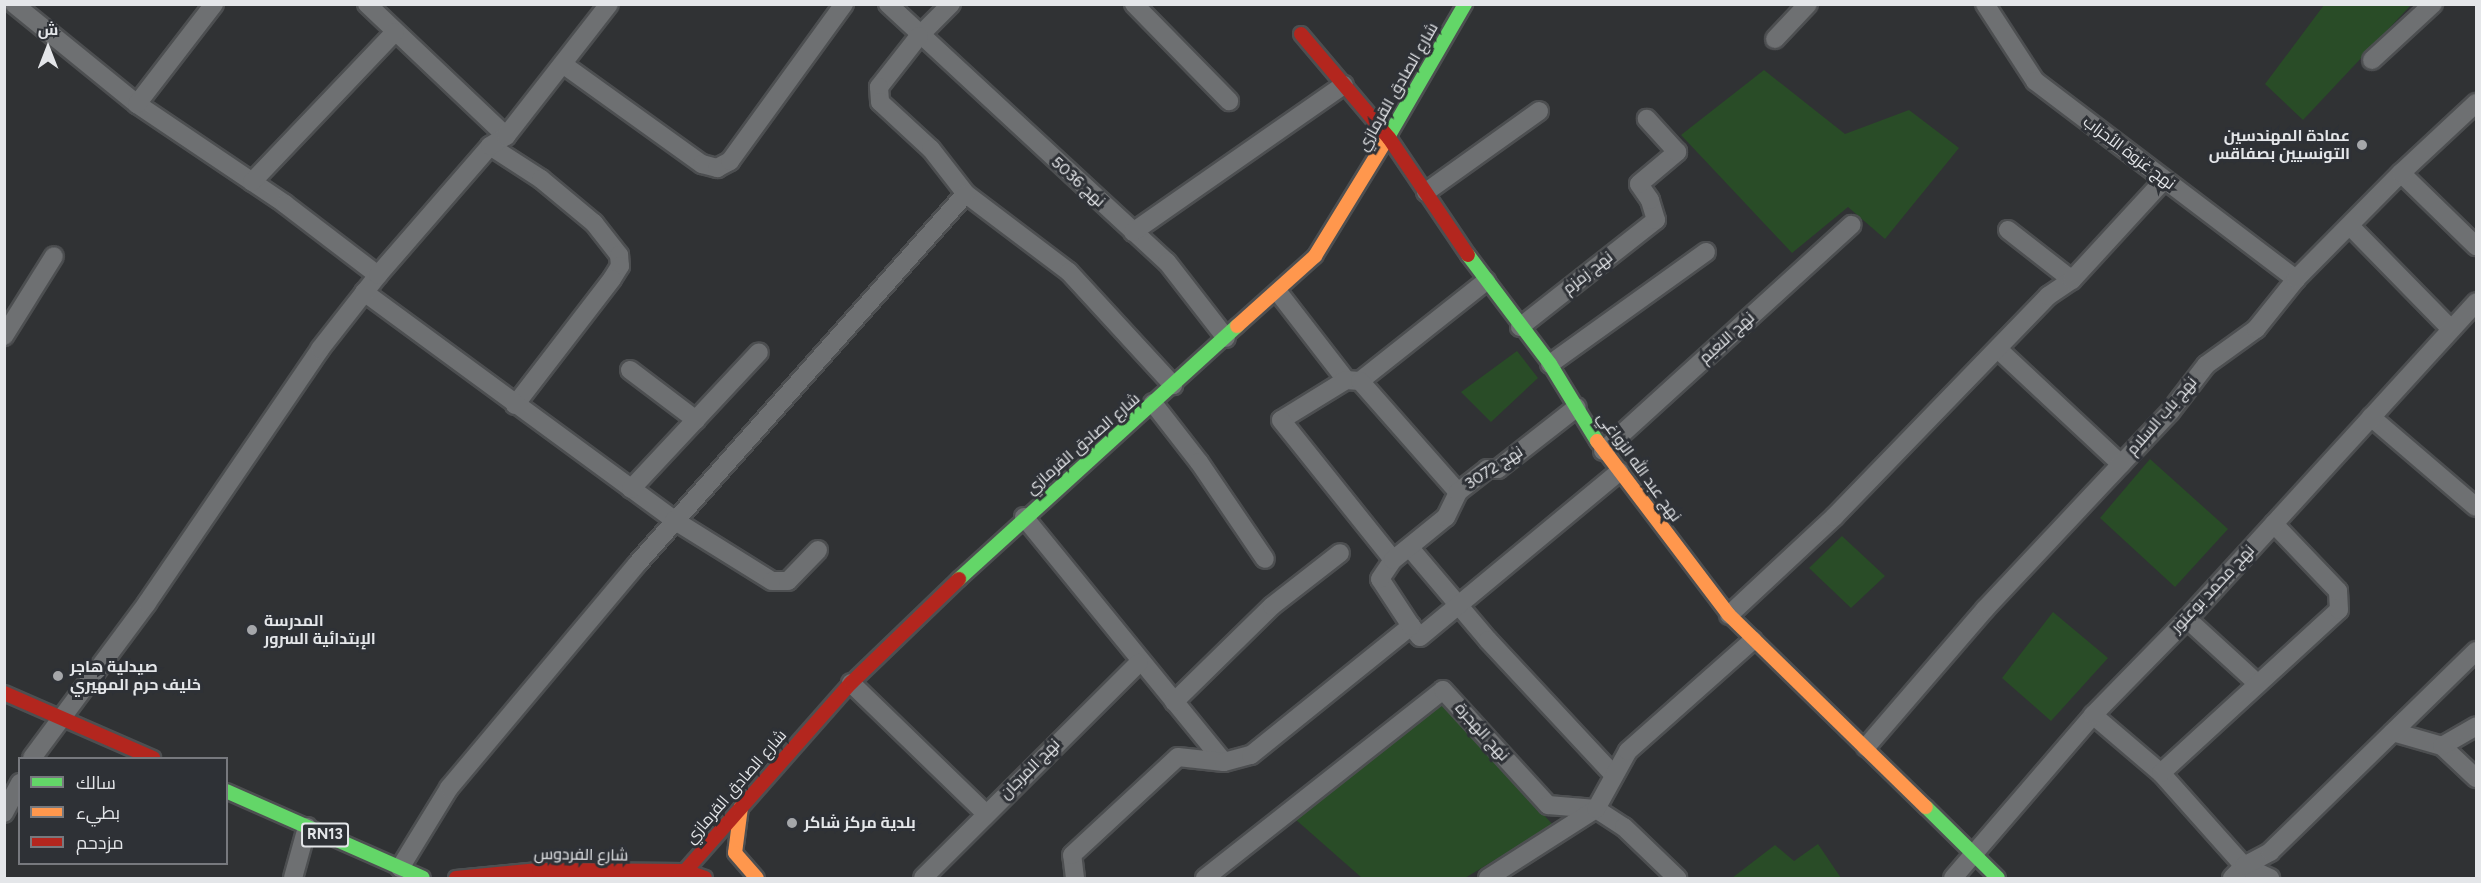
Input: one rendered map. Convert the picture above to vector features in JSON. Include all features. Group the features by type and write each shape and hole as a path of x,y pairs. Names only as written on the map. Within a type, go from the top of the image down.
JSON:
{"main road":[{"name":"شارع الصادق القرمازي","path":"680,876 851,683 1024,517 1278,292 1321,247 1389,138 1465,4"},
{"name":"نهج عبد الله الزواغي","path":"1301,34 1389,138 1486,281 1551,363 1604,451 1729,615 1998,879"},
{"path":"4,693 149,757"},
{"name":"RN13","path":"228,792 423,879"},
{"path":"741,805 735,853 757,879"},
{"name":"شارع الفردوس","path":"456,879 539,870 705,879"}],"street":[{"path":"14,4 137,104 252,182 378,275"},
{"path":"137,104 214,4"},
{"path":"367,4 506,136"},
{"path":"33,757 60,717 147,603 320,350 364,292 490,146 506,136 609,4"},
{"path":"564,64 702,164 717,168 730,162 844,4"},
{"name":"نهج 5036","path":"888,4 919,36 1167,262 1226,338"},
{"path":"951,4 919,36 879,87 878,96 931,149 966,194 1069,273 1173,385"},
{"path":"1134,4 1228,101"},
{"path":"1774,39 1808,4"},
{"name":"نهج غزوة الأحزاب","path":"1985,4 2035,81 2296,279"},
{"path":"2372,60 2433,4"},
{"path":"252,182 395,32"},
{"path":"1133,232 1344,85"},
{"name":"نهج باب السلام","path":"1866,747 1984,609 2170,412 2206,364 2256,329 2296,279 2401,173 2476,103"},
{"path":"1426,192 1539,111"},
{"name":"نهج زمزم","path":"1521,327 1656,220 1639,184 1677,152 1647,119"},
{"path":"490,146 542,179 594,223 619,255 620,266 612,279 515,405"},
{"path":"2401,173 2476,246"},
{"path":"1729,615 1834,517 1999,350 2048,296 2072,280 2164,180"},
{"path":"400,868 449,788 675,520 966,194"},
{"name":"نهج النعيم","path":"1604,451 1851,225"},
{"path":"2350,226 2451,329"},
{"path":"2008,230 2072,280"},
{"path":"1551,363 1706,252"},
{"path":"4,336 54,256"},
{"path":"1486,281 1353,380 1281,420 1393,560 1380,579 1411,626 1420,637 1460,607 1619,472"},
{"path":"364,292 631,489 675,520 772,581 788,581 818,550"},
{"path":"1278,292 1353,380 1458,492"},
{"name":"نهج محمد بوعتور","path":"1953,879 2093,715 2187,619 2476,302"},
{"path":"1999,350 2121,464"},
{"path":"631,489 759,352"},
{"path":"630,370 696,420"},
{"path":"1153,404 1199,462 1264,559"},
{"name":"نهج 3072","path":"1393,560 1446,517 1458,492 1487,469 1498,469 1577,407"},
{"path":"2371,417 2476,507"},
{"path":"1024,517 1139,663 1224,762"},
{"path":"2161,773 2339,610 2338,591 2274,524"},
{"path":"1410,548 1460,607 1614,776"},
{"path":"1174,702 1272,606 1340,554"},
{"path":"2187,619 2258,684"},
{"path":"1074,879 1072,855 1178,758 1224,762 1251,755 1411,626"},
{"path":"1488,879 1596,809 1628,751 1754,640"},
{"path":"2238,872 2270,852 2476,651"},
{"name":"نهج المرجان","path":"923,879 985,813 1139,663"},
{"path":"851,683 985,813"},
{"name":"نهج الهجرة","path":"1205,879 1443,690 1548,805 1596,809 1624,826 1677,879"},
{"path":"2093,715 2161,773 2238,872 2270,879"},
{"path":"2442,746 2476,726"},
{"path":"2393,732 2442,746 2476,778"},
{"path":"4,813 18,787"},
{"path":"292,879 308,827"}],"green space":[{"path":"2324,5 2411,5 2303,120 2265,84"},
{"path":"1764,70 1845,134 1909,110 1959,148 1885,239 1848,207 1792,253 1681,135"},
{"path":"1517,351 1538,378 1491,422 1461,392"},
{"path":"2150,459 2228,529 2175,587 2100,518"},
{"path":"1842,536 1885,576 1851,608 1809,568"},
{"path":"2053,612 2108,658 2051,721 2002,678"},
{"path":"1442,702 1553,825 1465,878 1362,878 1295,819"},
{"path":"1818,844 1841,878 1732,878 1775,845 1794,861"}],"traffic: fast":[{"path":"1388,137 1465,4"},
{"path":"1468,255 1550,364 1597,441"},
{"path":"959,579 1237,326"},
{"path":"228,792 423,878"},
{"path":"1926,807 1998,878"}],"traffic: slow":[{"path":"1237,326 1315,256 1388,137"},
{"path":"1597,441 1729,615 1926,807"},
{"path":"741,807 735,853 757,878"}],"traffic: jam":[{"path":"1301,34 1389,138 1468,255"},
{"path":"679,878 851,683 959,579"},
{"path":"4,693 151,757"},
{"path":"456,878 539,870 685,871 705,878"}],"place":[{"name":"عمادة المهندسين التونسيين بصفاقس","path":"2362,145"},
{"name":"المدرسة الإبتدائية السرور","path":"252,630"},
{"name":"صيدلية هاجر خليف حرم المهيري","path":"58,676"},
{"name":"بلدية مركز شاكر","path":"792,823"}]}
